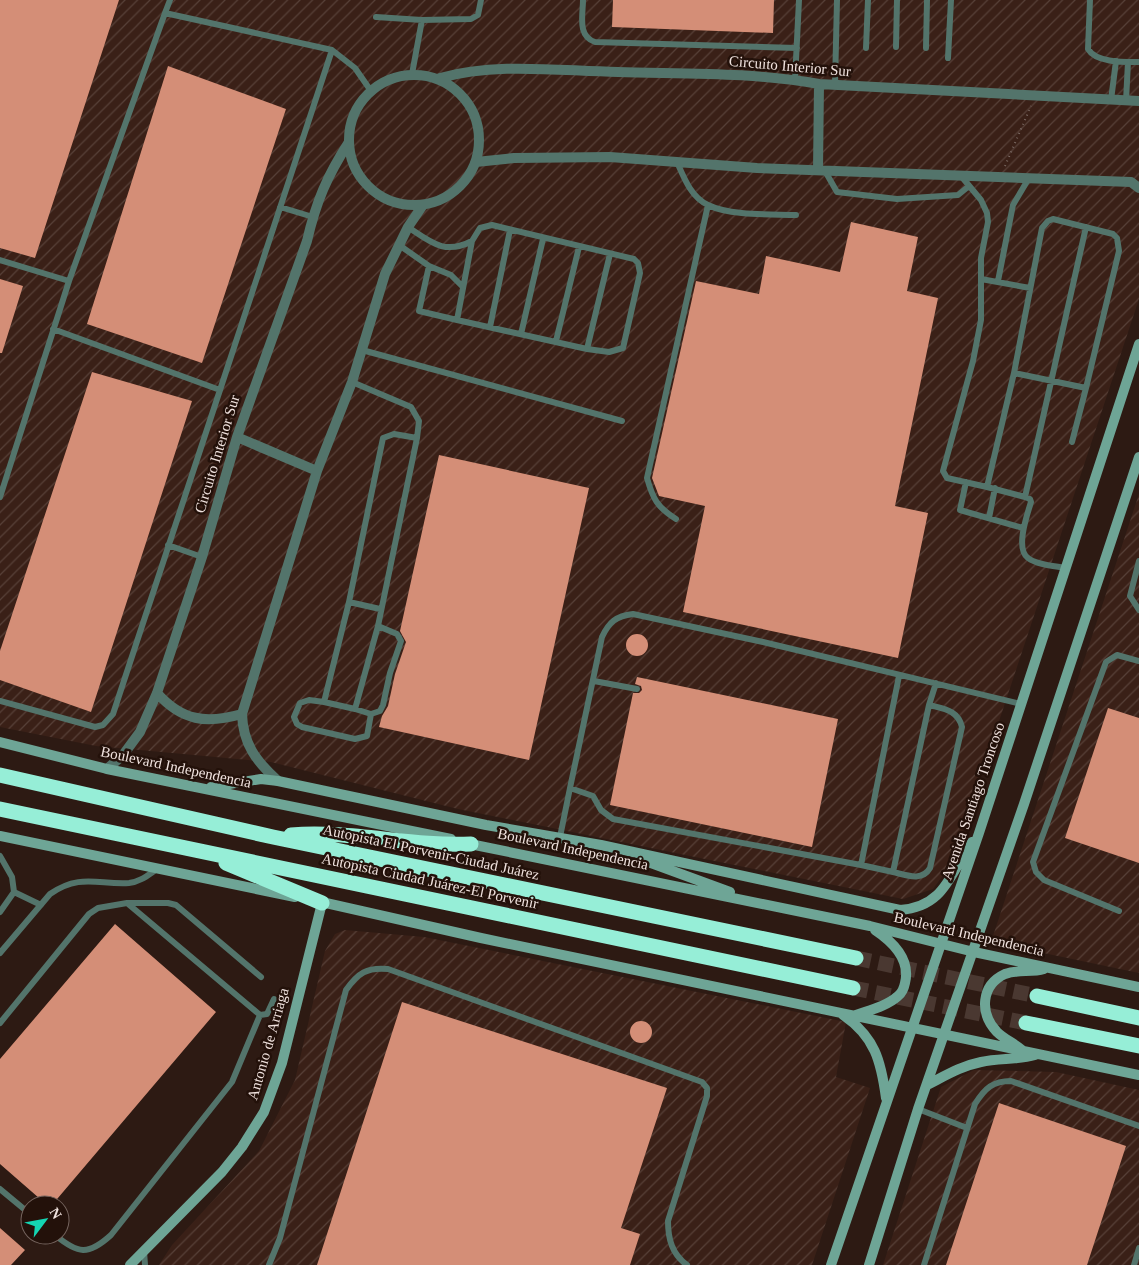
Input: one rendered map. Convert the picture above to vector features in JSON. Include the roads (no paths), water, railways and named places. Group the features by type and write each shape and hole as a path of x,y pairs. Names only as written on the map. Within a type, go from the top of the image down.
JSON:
{"highway":[{"name":"Autopista El Porvenir-Ciudad Juárez","path":"0,775 273,837 856,958"},
{"name":"Autopista Ciudad Juárez-El Porvenir","path":"0,808 852,988"},
{"path":"273,837 306,834 413,844 472,844"},
{"path":"189,848 322,902"},
{"path":"1037,996 1139,1018"},
{"path":"1026,1023 1139,1046"}],"main road":[{"name":"Avenida Santiago Troncoso","path":"831,1265 979,833 1139,344"},
{"path":"869,1265 918,1109 974,952 1139,458"},
{"name":"Boulevard Independencia","path":"0,742 107,769 870,926 974,952 1139,987"},
{"path":"204,788 261,779 278,781 486,825 601,845 900,910 923,906 941,893 963,855 979,833"},
{"path":"0,836 322,902 481,938 1139,1075"},
{"path":"601,845 764,904"},
{"name":"Antonio de Arriaga","path":"130,1265 222,1172 242,1147 264,1112 282,1063 322,902"},
{"path":"855,1015 883,1005 899,996 907,977 902,956 893,944 870,926"},
{"path":"1023,1051 999,1034 990,1023 984,1006 986,995 990,985 1006,974 1016,971 1034,972 1047,968"},
{"path":"840,1012 859,1026 873,1046 882,1071 887,1099"},
{"path":"927,1085 965,1066 982,1062 1021,1059 1039,1054"}],"street":[{"name":"Circuito Interior Sur","path":"440,78 487,69 722,75 835,85 1139,101"},
{"path":"412,74 440,78 460,94 471,109 478,126 479,144 476,162 467,178 455,192 440,200 422,205 404,205 387,200 372,190 356,168 349,142 354,114 371,91 385,81 412,74"},
{"path":"819,84 821,171"},
{"name":"Circuito Interior Sur","path":"107,769 123,755 140,732 156,693 202,557 237,436 307,241 313,217 329,172 349,142"},
{"path":"476,162 514,158 610,157 821,171 1137,182"},
{"path":"278,781 261,766 248,747 242,730 242,714 317,472 352,382 385,274 408,227 422,205"},
{"path":"237,436 317,472"},
{"path":"156,693 167,705 181,713 201,720 222,720 242,714"}],"lane":[{"path":"0,497 69,281 170,0"},
{"path":"376,17 422,20 472,19 478,15 481,0"},
{"path":"583,0 583,32 586,39 595,42 797,48"},
{"path":"795,80 799,0"},
{"path":"835,85 837,0"},
{"path":"866,48 868,0"},
{"path":"896,47 897,0"},
{"path":"926,48 927,0"},
{"path":"948,58 951,0"},
{"path":"1090,0 1088,50 1094,56 1116,61 1139,62"},
{"path":"165,13 332,50 355,68 371,91"},
{"path":"412,74 422,20"},
{"path":"0,701 95,728 108,720 113,714 332,50"},
{"path":"1110,100 1116,61"},
{"path":"1126,101 1128,62"},
{"path":"677,162 685,181 696,196 708,205 728,210 796,216"},
{"path":"821,171 837,192 897,199 958,195 969,186"},
{"path":"961,176 981,200 987,213 988,222 981,258 980,320 973,361 943,471 948,478 995,488 1030,499 1031,502 1024,528 1022,551 1027,558 1066,568"},
{"path":"998,280 1013,205 1029,178"},
{"path":"676,519 662,510 652,496 646,478 708,205"},
{"path":"280,207 313,217"},
{"path":"987,487 1014,373 1042,228 1053,219 1113,234 1117,238 1119,252 1072,442"},
{"path":"429,266 419,311 457,320 556,341 587,349 617,352 626,344 639,267 634,259 486,226 480,228 472,241 457,320"},
{"path":"408,227 426,239 446,248 459,248 472,241"},
{"path":"1025,497 1053,382 1086,227"},
{"path":"490,327 510,230"},
{"path":"521,334 543,239"},
{"path":"399,245 429,266 451,275 462,286"},
{"path":"556,341 579,247"},
{"path":"587,349 610,254"},
{"path":"0,260 69,281"},
{"path":"981,279 998,280 1030,288"},
{"path":"53,328 220,390"},
{"path":"362,350 622,421"},
{"path":"1014,373 1086,388"},
{"path":"352,382 411,407 419,421 378,626 355,708"},
{"path":"324,702 349,602 383,438 394,434 417,438"},
{"path":"966,482 960,510 1024,528"},
{"path":"989,518 995,488"},
{"path":"168,545 202,557"},
{"path":"1139,561 1130,596 1139,610"},
{"path":"349,602 380,609"},
{"path":"560,837 602,638 607,626 621,615 633,614 764,642 1021,704"},
{"path":"372,714 367,736 362,739 302,727 297,724 294,718 300,703 309,700 355,708 372,714 380,711 401,641 397,634 378,626"},
{"path":"1119,910 1044,880 1036,872 1033,862 1106,662 1117,655 1139,661"},
{"path":"861,865 899,676"},
{"path":"594,681 637,689"},
{"path":"893,872 936,683"},
{"path":"570,788 593,796 600,810 613,819 916,877 923,876 930,868 962,727 958,716 953,712 930,705"},
{"path":"0,856 12,877 14,892 0,912"},
{"path":"0,953 50,894 67,885 97,881 130,882 139,880 157,869"},
{"path":"14,892 41,905"},
{"path":"127,903 260,1014 268,1014 274,999"},
{"path":"0,1023 89,914 98,908 127,903 168,903 176,905 261,977"},
{"path":"269,1265 280,1238 346,990 362,972 373,968 388,969 702,1082 707,1088 707,1096 668,1221 668,1238 675,1252 687,1265"},
{"path":"67,1245 72,1249 83,1252 111,1235 232,1082 260,1014"},
{"path":"924,1265 967,1128 976,1104 989,1086 1000,1081 1011,1081 1139,1126"},
{"path":"918,1109 967,1128"},
{"path":"0,1189 20,1206"},
{"path":"1134,1265 1139,1248"},
{"path":"144,1251 145,1265"}],"tunnel":[{"path":"856,958 1037,996"},
{"path":"853,988 1026,1023"}]}
